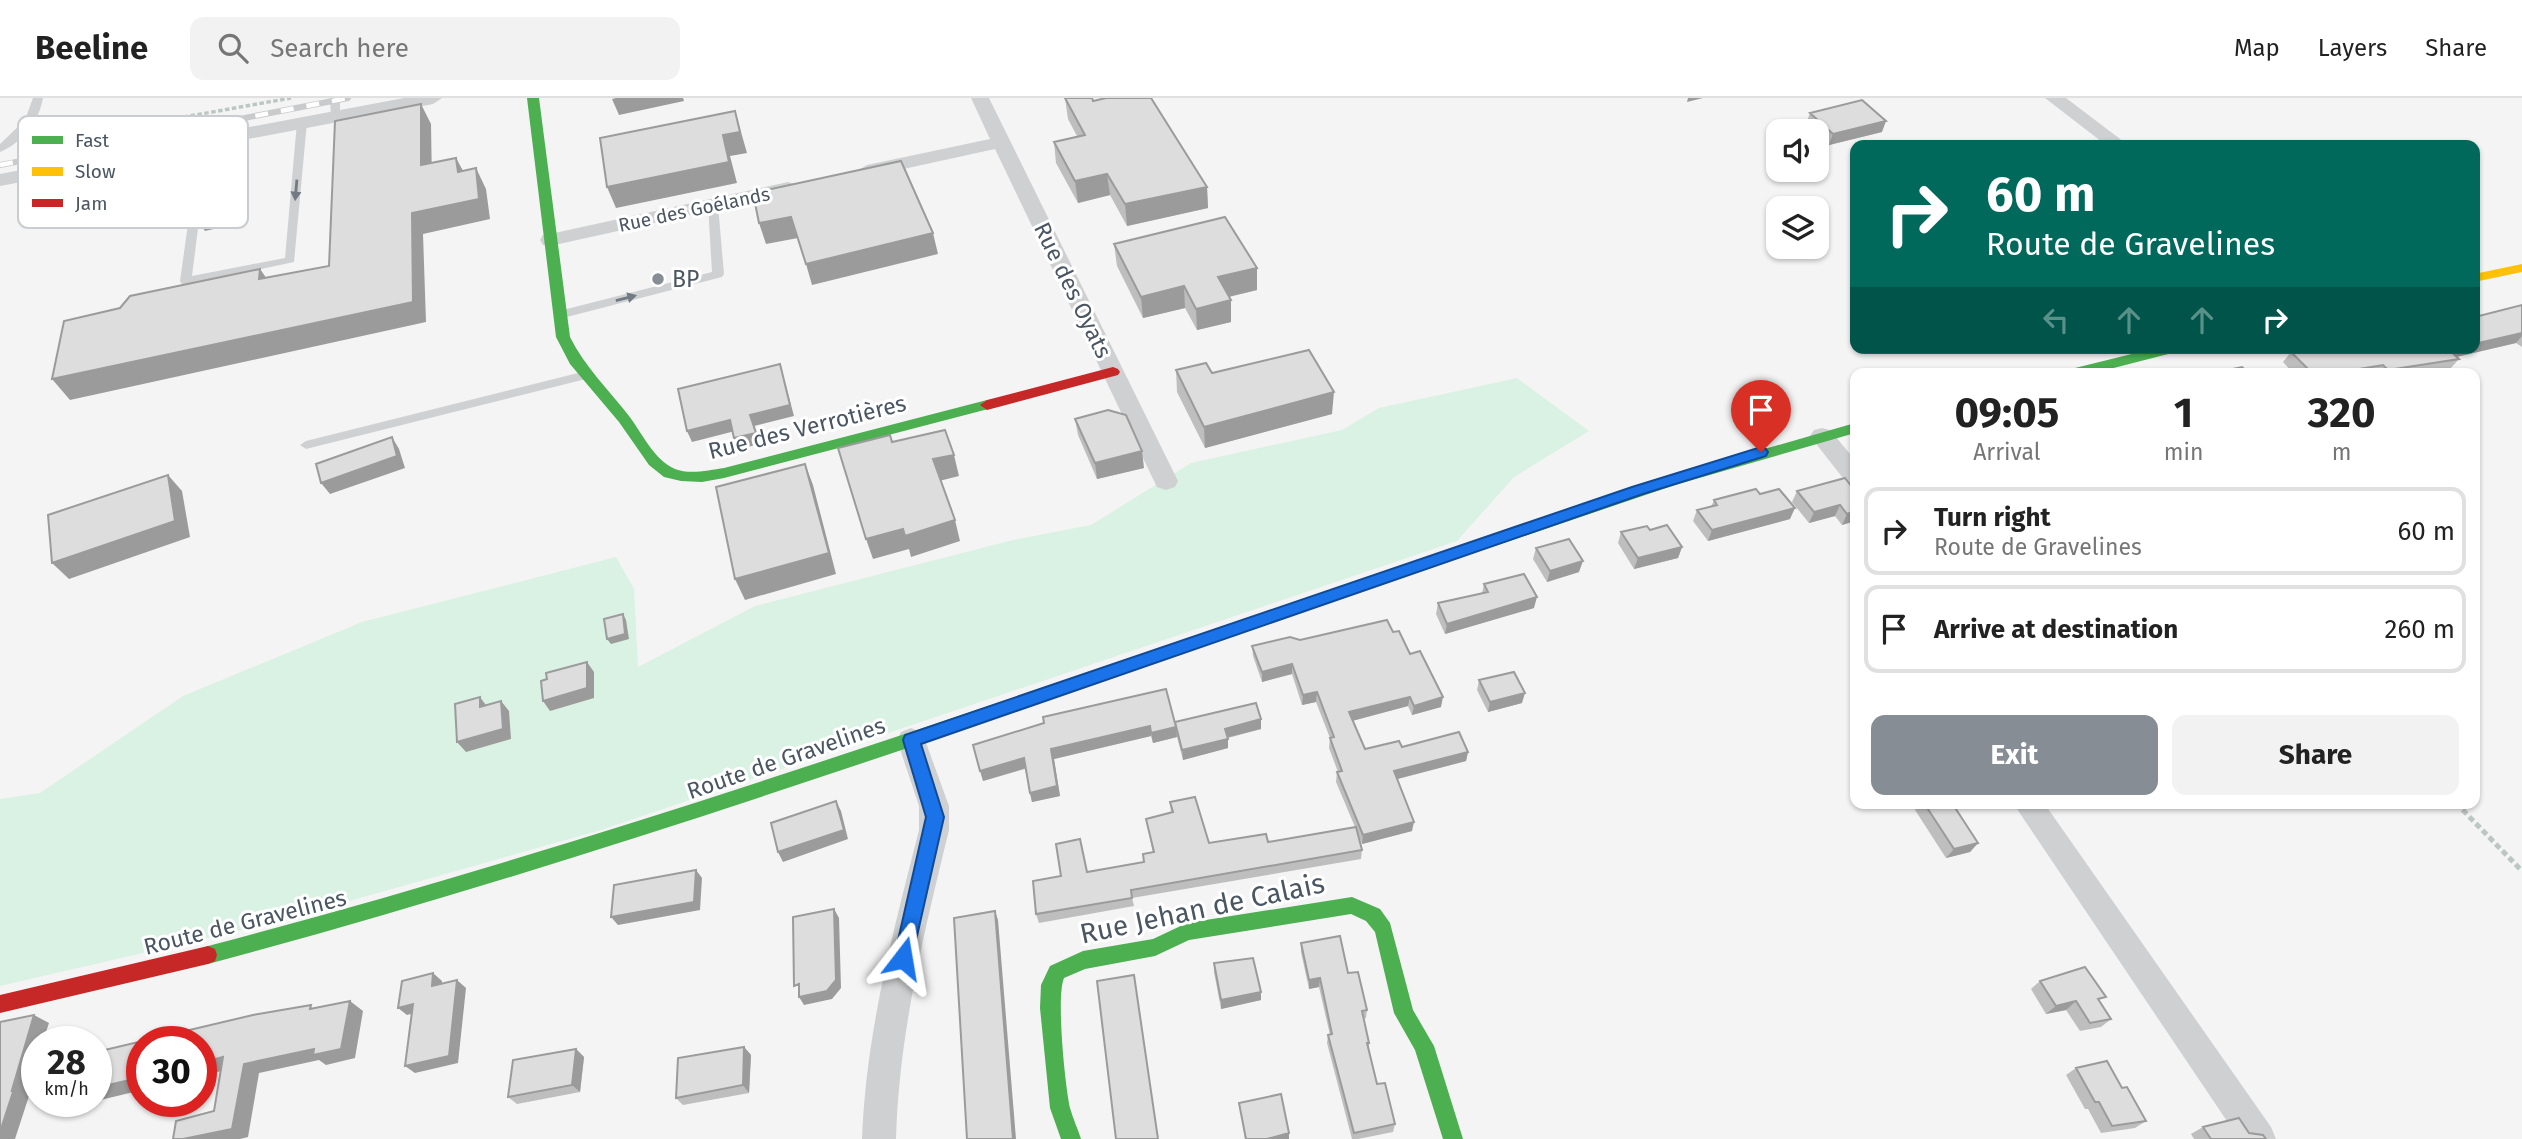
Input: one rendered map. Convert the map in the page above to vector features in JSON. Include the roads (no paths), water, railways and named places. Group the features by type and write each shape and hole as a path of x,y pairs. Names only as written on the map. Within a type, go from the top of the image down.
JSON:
{"main road":[{"name":"Rue des Verrotières","path":"533,98 559,315 567,347 654,461 669,472 691,478 724,473 1113,372"},
{"path":"2480,277 2522,268"},
{"path":"2095,368 2151,354"},
{"name":"Route de Gravelines","path":"0,1004 266,942 668,822 1637,490 1850,429"},
{"name":"Rue Jehan de Calais","path":"1071,1139 1060,1108 1050,1008 1051,985 1057,972 1083,960 1155,947 1187,932 1352,905 1373,915 1382,929 1407,1022 1424,1046 1453,1139"}],"street":[{"path":"248,132 302,122 335,107 433,98"},
{"name":"Rue des Oyats","path":"980,98 1166,481"},
{"path":"2054,98 2111,140"},
{"path":"844,176 1001,142"},
{"path":"0,180 18,177"},
{"name":"Rue des Goélands","path":"550,240 805,185"},
{"path":"1822,436 1850,470"},
{"path":"879,1139 879,1092 886,1036 934,830 934,806 911,740"},
{"path":"2031,809 2259,1139"}],"lane":[{"path":"34,116 38,98"},
{"path":"193,228 186,281 290,260 302,122"},
{"path":"0,149 18,134"},
{"path":"559,315 719,275 713,205"},
{"path":"306,444 586,375"}],"railway":[{"path":"248,117 348,98"},
{"path":"0,165 18,162"}],"place":[{"name":"BP","path":"658,279"}]}
